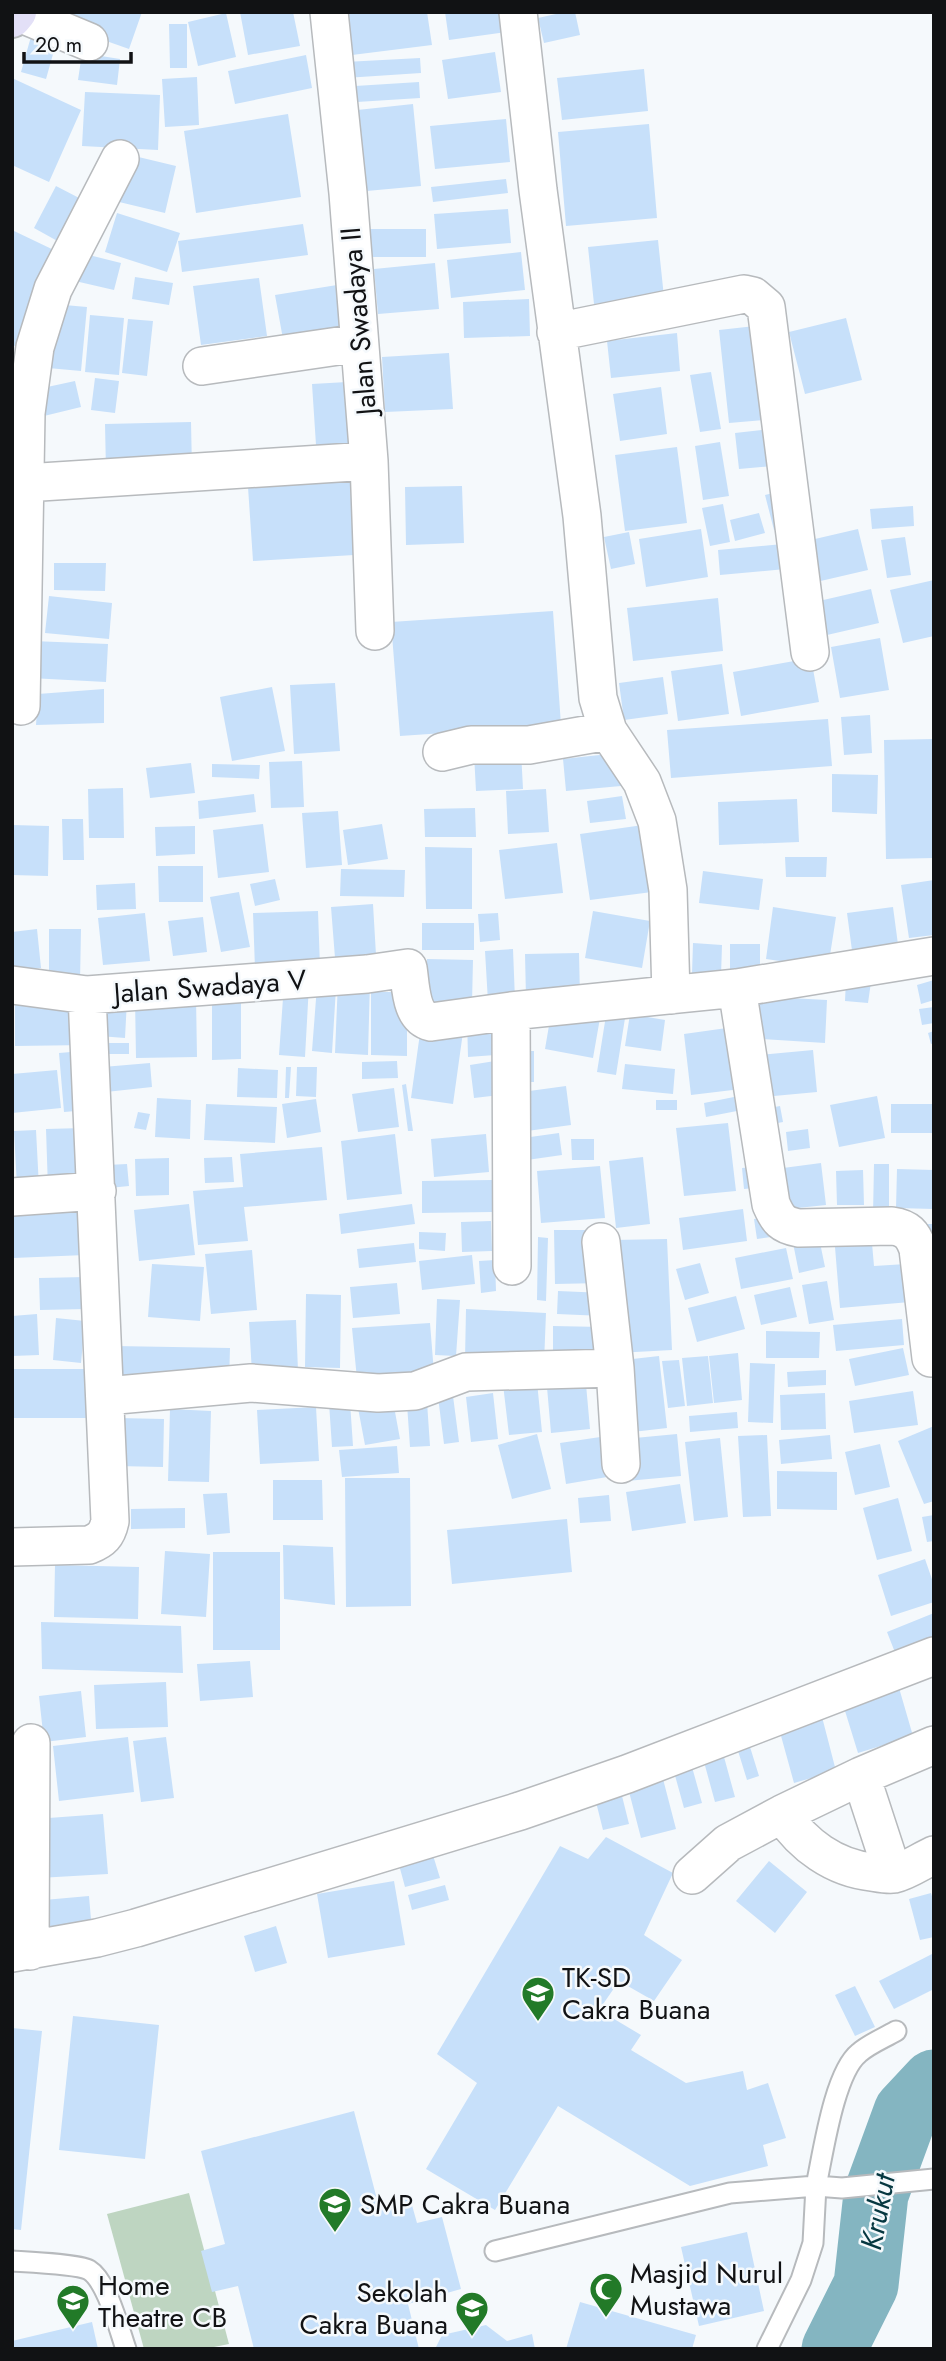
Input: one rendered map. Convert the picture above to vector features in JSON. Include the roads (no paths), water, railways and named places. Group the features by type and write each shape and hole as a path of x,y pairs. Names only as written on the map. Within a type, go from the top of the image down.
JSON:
{"main road":[{"path":"12,18 17,12"}],"street":[{"path":"17,12 89,42"},
{"name":"Jalan Swadaya II","path":"329,12 348,193 369,461 375,631"},
{"path":"518,12 556,331 582,516 598,698 608,731 642,782 657,821 667,890 671,995"},
{"path":"21,706 26,413 35,347 53,289 120,159"},
{"path":"556,331 744,293 753,296 766,307 810,652"},
{"path":"202,366 359,343"},
{"path":"25,483 369,461"},
{"path":"442,752 471,745 529,745 608,731"},
{"path":"512,1266 511,1012 737,988 934,956"},
{"name":"Jalan Swadaya V","path":"12,985 87,995 367,974 408,968 416,1011 421,1019 430,1022 511,1012"},
{"path":"737,988 771,1204 777,1219 785,1225 799,1228 905,1228 914,1237 918,1249 931,1358"},
{"path":"12,1547 89,1545 100,1541 107,1533 110,1521 87,995"},
{"path":"12,1197 97,1191"},
{"path":"601,1242 615,1368 621,1464"},
{"path":"106,1396 251,1383 378,1393 415,1391 466,1373 615,1368"},
{"path":"31,1743 21,1952 136,1928 520,1811 626,1774 934,1656"},
{"path":"692,1875 728,1843 861,1776 934,1745"},
{"path":"861,1776 893,1874"},
{"path":"782,1814 794,1832 808,1845 829,1859 860,1871 893,1874 934,1855"}],"lane":[{"path":"768,2349 801,2280 813,2244 816,2186 831,2117 849,2064 858,2053 896,2031"},
{"path":"495,2251 730,2193 816,2186 842,2188 934,2179"},
{"path":"12,2261 89,2270 107,2293 126,2349"}],"waterway":[{"name":"Krukut","path":"834,2349 866,2285 876,2194 906,2112 934,2082"}],"place":[{"name":"TK-SD Cakra Buana","path":"538,2023"},
{"name":"SMP Cakra Buana","path":"335,2234"},
{"name":"Masjid Nurul Mustawa","path":"606,2319"},
{"name":"Home Theatre CB","path":"73,2331"},
{"name":"Sekolah Cakra Buana","path":"472,2338"}]}
